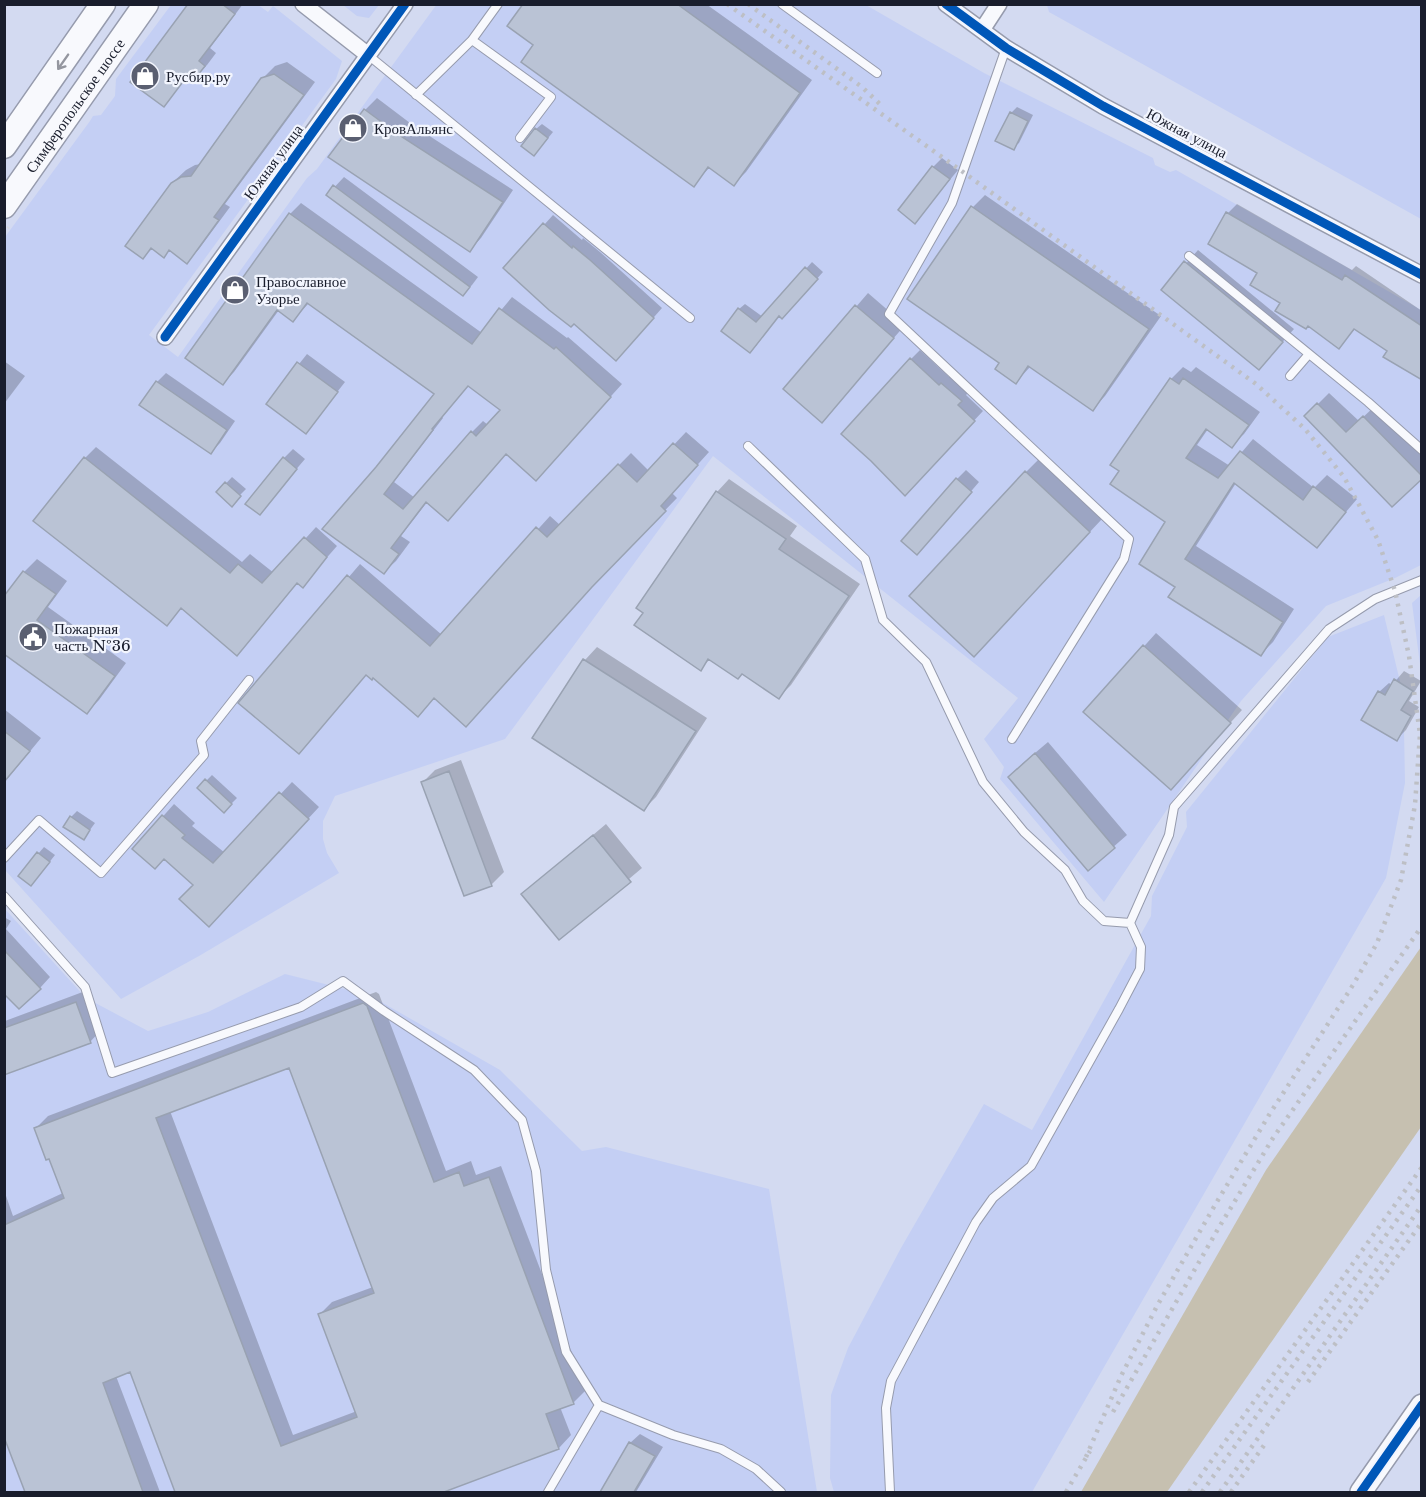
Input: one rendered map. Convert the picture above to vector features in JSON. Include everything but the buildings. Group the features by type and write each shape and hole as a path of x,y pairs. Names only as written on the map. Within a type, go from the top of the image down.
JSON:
{"main road":[{"name":"Симферопольское шоссе","path":"4,206 146,4"},
{"path":"4,146 20,114 100,8"}],"street":[{"name":"Южная улица","path":"165,337 405,4"},
{"name":"Южная улица","path":"946,4 1006,48 1103,106 1422,275"},
{"path":"982,30 999,4"},
{"path":"305,5 368,55"},
{"path":"1361,1492 1422,1405"}],"lane":[{"path":"782,4 877,73"},
{"path":"416,95 472,40 497,5"},
{"path":"472,40 551,97 520,138"},
{"path":"1006,48 952,203 889,314 1129,538 1124,559 1012,739"},
{"path":"368,55 690,318"},
{"path":"1189,256 1420,445"},
{"path":"1290,376 1309,354"},
{"path":"748,446 865,559 883,620 926,662 983,782 1024,832 1065,870 1083,901 1104,921 1130,923"},
{"path":"890,1492 886,1408 891,1381 976,1222 993,1198 1031,1166 1140,969 1141,947 1130,923 1169,835 1174,807 1329,629 1375,599 1422,580"},
{"path":"4,858 39,820 101,873 204,755 201,741 249,680"},
{"path":"4,896 85,987 112,1072 301,1006 343,981 474,1070 522,1120 536,1171 546,1270 566,1352 600,1405 673,1435 721,1449 756,1468 781,1492"},
{"path":"548,1492 600,1405"}],"shaded area":[{"path":"437,4 866,5 984,73 1153,158 1155,165 1170,172 1176,170 1334,260 1421,310 1421,565 1326,606 1241,701 1104,902 1000,779 1004,767 984,739 1018,698 713,456 505,739 335,796 323,821 323,839 327,853 339,873 199,956 121,999 5,870 5,237 93,116 101,115 115,96 116,79 171,5 258,5 268,12 273,6 342,61 336,79 149,335 178,357 307,178 317,169"},
{"path":"343,5 379,5 369,18 357,16"},
{"path":"1047,5 1421,5 1421,219 1049,12"},
{"path":"1421,595 1421,672 1412,603"},
{"path":"1384,615 1403,694 1401,710 1411,716 1404,729 1405,783 1386,878 1032,1492 834,1492 830,1478 831,1395 848,1348 901,1248 984,1104 1032,1130 1151,916 1152,896 1187,827 1186,812 1328,637"},
{"path":"4,908 86,998 148,1031 208,1012 285,974 369,995 500,1070 582,1151 606,1147 769,1189 817,1492 5,1492"},
{"path":"1421,947 1421,1127 1167,1492 1081,1492 1266,1170"}],"railway":[{"path":"727,4 1256,384 1305,429 1344,477 1378,540 1395,591 1409,656 1420,734 1415,805 1401,880 1377,943 1353,985 1269,1115 1157,1306 1121,1376 1086,1457"},
{"path":"748,4 862,87 882,106"},
{"path":"1113,1412 1273,1138 1422,926"},
{"path":"1189,1492 1422,1167"},
{"path":"1202,1492 1422,1185"},
{"path":"1220,1492 1422,1205"},
{"path":"1308,1382 1422,1222"},
{"path":"1231,1492 1267,1441"},
{"path":"1066,1492 1090,1451"}],"cycle path":[{"path":"165,337 405,4"},
{"path":"946,4 1006,48 1103,106 1422,275"},
{"path":"1361,1492 1422,1405"}],"place":[{"name":"Русбир.ру","path":"145,76"},
{"name":"КровАльянс","path":"353,128"},
{"name":"Православное Узорье","path":"235,290"},
{"name":"Пожарная часть №36","path":"33,637"}]}
